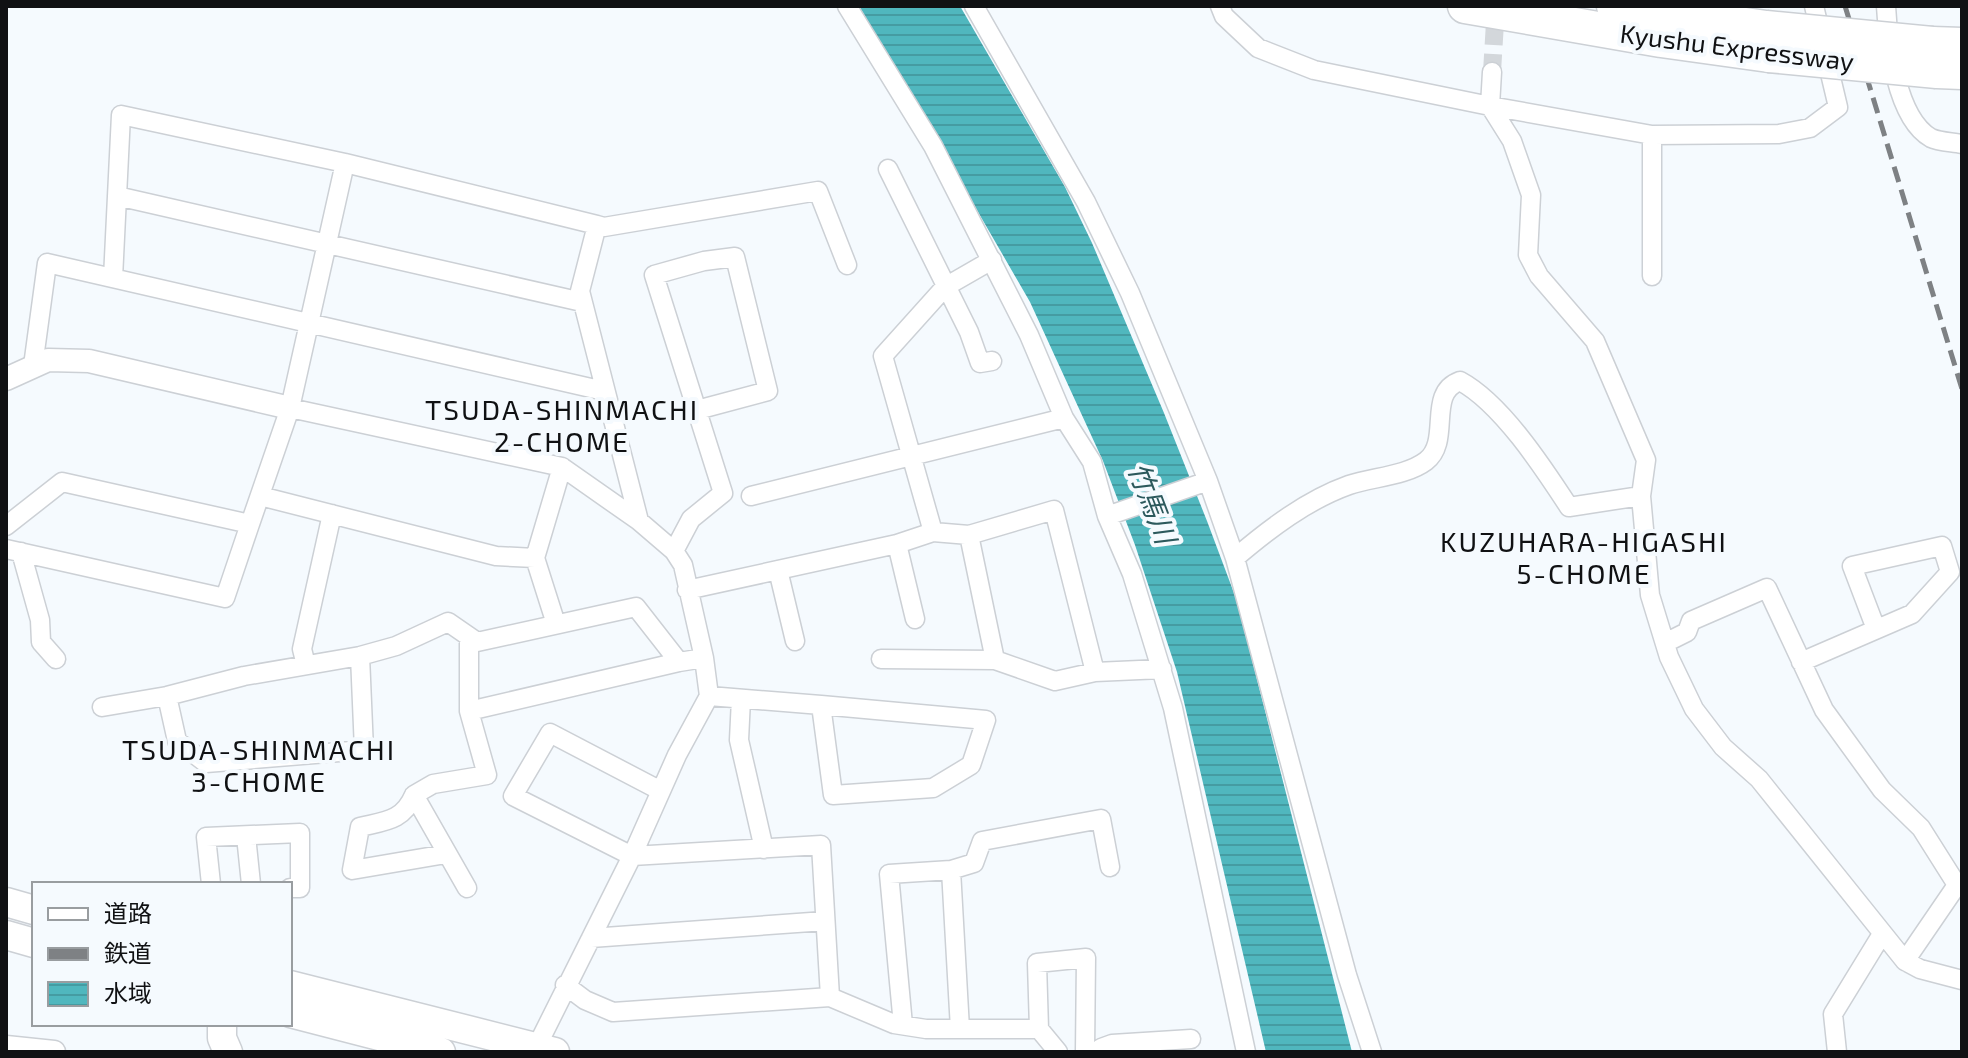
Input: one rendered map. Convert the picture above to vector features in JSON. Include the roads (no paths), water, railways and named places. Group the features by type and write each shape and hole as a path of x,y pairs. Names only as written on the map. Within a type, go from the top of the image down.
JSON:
{"highway":[{"name":"Kyushu Expressway","path":"1465,6 1661,40 1767,41 1948,58"},
{"name":"Kyushu Expressway","path":"1614,6 1767,41"}],"main road":[{"path":"6,902 32,909"},
{"path":"6,935 32,942"},
{"path":"292,986 541,1051"},
{"path":"292,1014 441,1052"},
{"path":"222,1026 222,1038 228,1052"}],"street":[{"path":"847,6 933,146 992,260 1064,418 1092,462 1107,516 1132,574 1173,708 1246,1052"},
{"path":"974,6 1099,228 1130,293 1208,481 1235,558 1347,975 1372,1052"},
{"path":"1220,6 1224,16 1258,48 1314,70 1652,135 1779,134 1810,128 1838,107 1814,6"},
{"path":"1886,6 1889,46 1909,115 1932,138 1962,144"},
{"path":"1492,72 1490,106 1512,141 1531,195 1528,255 1539,276 1595,341 1646,460 1641,496 1650,595 1665,643 1694,709 1723,747 1759,779 1905,961 1920,969 1962,980"},
{"path":"113,278 121,115 345,163 604,227 818,191 847,265"},
{"path":"1652,135 1652,276"},
{"path":"14,550 225,598 290,408 345,163"},
{"path":"888,169 969,332 980,363 992,361"},
{"path":"117,196 582,302"},
{"path":"597,225 580,291 639,521"},
{"path":"674,551 691,519 723,493 654,275 704,261 735,257 768,391 697,410"},
{"path":"933,532 883,356 945,287 992,260"},
{"path":"33,366 47,263 604,391"},
{"path":"6,379 48,360 89,361 562,467 639,521 674,551 683,565 704,658 709,696 677,755 632,856 565,985 541,1051"},
{"path":"1235,558 1275,524 1347,486 1415,467 1429,460 1436,446 1444,391 1460,381 1488,399 1551,478 1569,507 1641,496"},
{"path":"751,496 1064,418"},
{"path":"556,624 535,558 562,467"},
{"path":"1107,516 1208,481"},
{"path":"6,526 62,482 250,524"},
{"path":"260,496 496,556 535,558"},
{"path":"687,590 897,544 933,532 969,535 1054,510 1095,672"},
{"path":"306,665 302,649 332,514"},
{"path":"969,535 995,660"},
{"path":"897,544 915,619"},
{"path":"1801,662 1912,614 1950,572 1942,546 1852,566 1876,629"},
{"path":"14,550 40,620 41,642 56,659"},
{"path":"778,570 795,641"},
{"path":"1665,643 1687,632 1691,621 1767,588 1824,710 1882,790 1921,828 1957,885 1905,961"},
{"path":"102,707 167,696 244,676 360,656 396,646 448,622 477,642 636,607 679,662"},
{"path":"446,854 352,870 360,827 393,819 408,809 414,795 433,784 487,775 469,711 469,637"},
{"path":"167,696 177,741 206,763 364,750 360,656"},
{"path":"469,711 704,658"},
{"path":"881,659 995,660 1055,681 1095,672 1162,669"},
{"path":"709,696 821,705 986,720 971,765 933,788 833,795 821,705"},
{"path":"741,699 739,740 764,849"},
{"path":"661,791 550,733 513,796 632,856 821,845 830,997"},
{"path":"414,795 467,888"},
{"path":"903,1025 889,874 951,870 974,863 982,841 1101,819 1110,867"},
{"path":"211,882 206,837 300,833 300,888 292,888"},
{"path":"246,836 251,882"},
{"path":"951,870 960,1029"},
{"path":"591,938 825,921"},
{"path":"1837,1052 1833,1014 1882,934"},
{"path":"1058,1052 1039,1029 1037,963 1086,958 1094,1051 1112,1044 1191,1039"},
{"path":"565,985 585,1000 613,1012 830,997 903,1025 926,1029 1039,1029"},
{"path":"6,1047 54,1052"}],"water":[{"name":"竹馬川","path":"859,6 960,6 1065,187 1092,243 1164,413 1237,601 1352,1052 1266,1052 1177,672 1103,461 1030,302"}],"tunnel":[{"path":"1492,72 1496,6"}],"railway":[{"path":"1845,6 1962,389"}],"district":[{"name":"TSUDA-SHINMACHI 2-CHOME","path":"562,426"},
{"name":"KUZUHARA-HIGASHI 5-CHOME","path":"1584,558"},
{"name":"TSUDA-SHINMACHI 3-CHOME","path":"259,766"}]}
